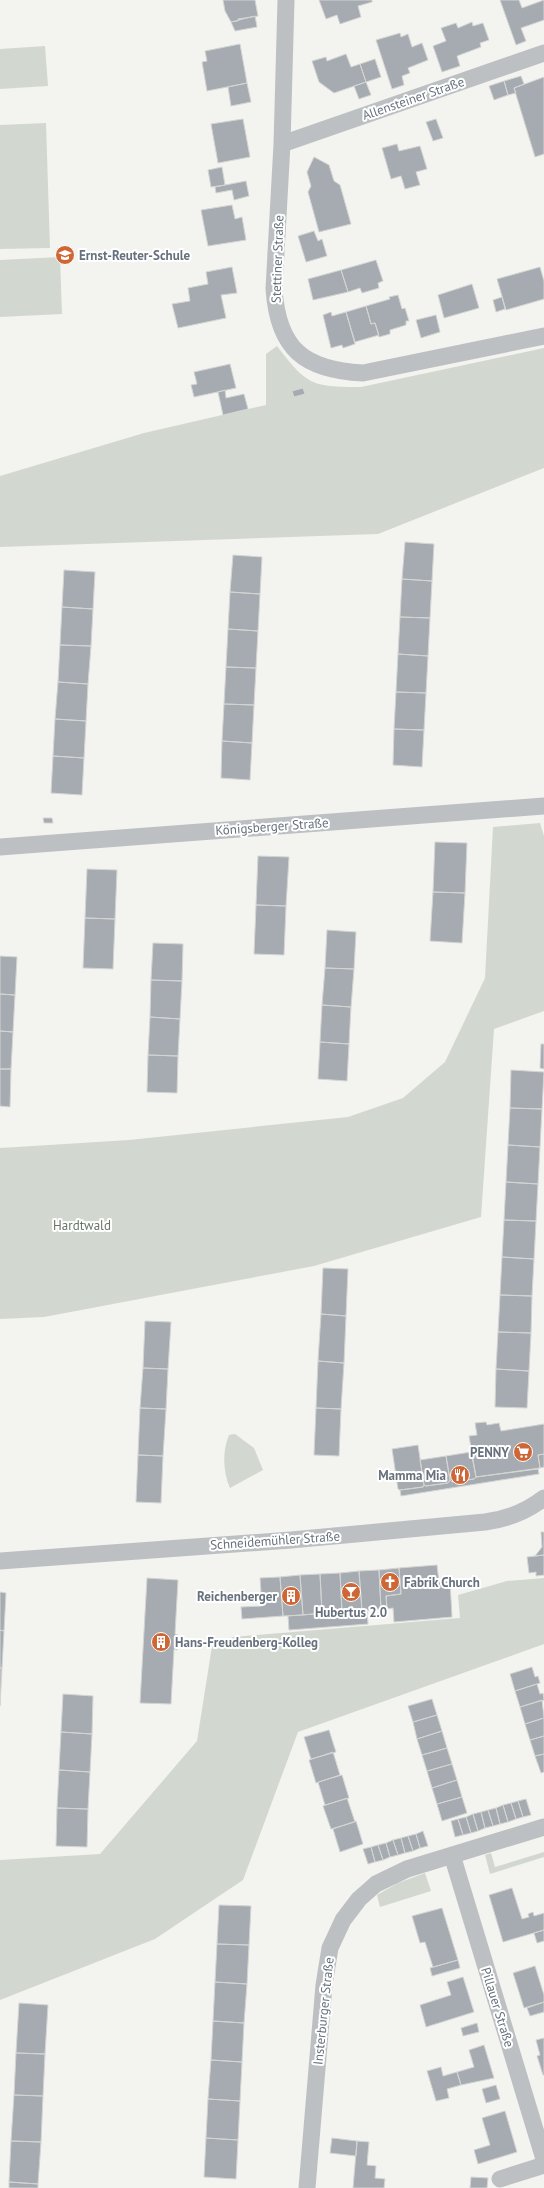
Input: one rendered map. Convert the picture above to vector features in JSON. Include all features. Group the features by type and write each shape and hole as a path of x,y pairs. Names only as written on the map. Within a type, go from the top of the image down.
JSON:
{"street":[{"name":"Stettiner Straße","path":"286,0 282,144 274,289 276,311 287,339 300,356 321,368 340,372 363,373 544,336"},
{"name":"Allensteiner Straße","path":"282,144 544,53"},
{"name":"Königsberger Straße","path":"0,847 544,806"},
{"name":"Schneidemühler Straße","path":"0,1561 291,1540 485,1522 506,1519 521,1513 544,1498"},
{"name":"Insterburger Straße","path":"306,2188 324,1985 330,1948 343,1920 359,1899 376,1884 407,1869 544,1827"},
{"name":"Pillauer Straße","path":"452,1855 544,2158"},
{"path":"500,2179 544,2165"}],"green space":[{"path":"45,46 48,86 0,89 0,49"},
{"path":"46,123 50,248 0,249 0,125"},
{"path":"60,257 62,314 0,317 0,260"},
{"path":"277,346 296,369 312,381 320,384 344,387 361,387 544,348 544,468 378,534 0,547 0,476 144,433 266,405 266,354"},
{"name":"Hardtwald","path":"540,823 544,836 544,1011 494,1029 481,1217 314,1266 44,1317 0,1319 0,1148 129,1140 348,1117 403,1098 445,1062 485,978 493,827"},
{"path":"235,1434 254,1448 263,1470 230,1488 226,1475 224,1455 229,1435"},
{"path":"544,1578 544,1644 298,1732 243,1880 155,1939 0,2000 0,1860 100,1854 197,1741 212,1646 233,1637 460,1618 458,1595 507,1581"},
{"path":"544,1852 544,1857 490,1874 485,1855 491,1853 495,1867"},
{"path":"425,1873 431,1891 380,1907 377,1895 398,1883"}],"building":[{"path":"223,0 255,0 258,16 238,19 238,21 231,22 225,11"},
{"path":"319,0 372,0 372,2 358,6 361,17 340,24 337,15 326,19"},
{"path":"500,0 519,0 522,8 544,0 544,20 521,28 526,41 516,45"},
{"path":"255,16 257,27 235,31 231,22"},
{"path":"472,22 473,26 483,23 489,40 480,43 481,47 457,56 460,66 442,72 433,46 446,41 441,28 456,23 458,28"},
{"path":"400,33 401,37 408,34 412,47 422,43 428,60 408,68 410,73 402,76 404,85 392,89 376,40"},
{"path":"240,44 247,83 207,91 202,62 207,61 205,51"},
{"path":"346,54 351,67 360,64 366,82 334,93 319,82 312,61 326,57 327,61"},
{"path":"375,59 381,77 366,82 360,64"},
{"path":"521,76 524,84 514,88 516,93 508,95 504,81"},
{"path":"544,77 544,154 535,157 514,88"},
{"path":"504,81 508,95 494,100 489,86"},
{"path":"366,82 371,95 359,99 354,86"},
{"path":"247,83 251,102 231,106 228,87"},
{"path":"243,119 250,157 218,163 211,124"},
{"path":"436,119 443,138 433,141 426,122"},
{"path":"397,144 399,151 420,146 427,169 416,172 420,185 405,189 401,176 391,179 382,148"},
{"path":"314,157 329,165 334,181 340,185 351,224 319,232 308,192 311,186 307,172"},
{"path":"222,167 225,185 211,187 208,170"},
{"path":"246,181 249,196 234,200 232,190 216,193 215,187"},
{"path":"232,205 235,219 242,217 246,240 208,246 201,210"},
{"path":"314,231 318,241 322,239 327,256 306,262 298,236"},
{"path":"376,260 383,281 378,283 379,288 362,293 360,288 348,292 341,270"},
{"path":"232,267 237,293 221,295 226,318 178,328 172,304 190,301 188,288 208,284 206,272"},
{"path":"540,267 544,281 544,299 506,310 497,279"},
{"path":"341,270 348,292 313,300 308,279"},
{"path":"472,284 479,308 444,318 438,295"},
{"path":"398,295 402,309 405,308 409,321 406,321 406,325 390,330 390,334 379,337 375,323 371,324 366,306"},
{"path":"502,297 505,309 496,312 493,300"},
{"path":"366,306 371,324 375,323 379,335 355,342 346,312"},
{"path":"331,312 332,316 346,312 355,344 343,348 342,345 331,348 323,315"},
{"path":"436,315 440,332 421,338 416,320"},
{"path":"230,364 236,388 194,397 191,385 197,384 194,372"},
{"path":"303,388 305,394 294,397 292,391"},
{"path":"225,390 226,398 244,394 248,409 223,415 218,392"},
{"path":"405,542 434,544 432,581 402,579"},
{"path":"233,555 262,557 260,594 230,592"},
{"path":"64,570 95,572 93,609 62,607"},
{"path":"402,579 432,581 430,618 400,617"},
{"path":"230,592 260,594 258,631 228,629"},
{"path":"62,607 93,609 91,646 60,645"},
{"path":"400,617 430,618 428,656 398,654"},
{"path":"228,629 258,631 256,668 226,667"},
{"path":"60,645 91,646 88,684 58,682"},
{"path":"398,654 428,656 426,693 396,692"},
{"path":"226,667 256,668 254,705 224,704"},
{"path":"58,682 88,684 86,721 55,719"},
{"path":"396,692 426,693 424,730 394,729"},
{"path":"224,704 254,705 252,743 222,741"},
{"path":"55,719 86,721 84,758 53,756"},
{"path":"394,729 424,730 422,767 393,765"},
{"path":"222,741 252,743 250,780 221,778"},
{"path":"53,756 84,758 82,795 51,793"},
{"path":"43,818 52,818 53,823 44,823"},
{"path":"435,842 467,843 465,893 433,892"},
{"path":"258,856 289,857 286,906 256,905"},
{"path":"87,869 117,870 115,919 85,918"},
{"path":"433,892 465,893 462,943 430,941"},
{"path":"256,905 286,906 284,955 254,954"},
{"path":"85,918 115,919 113,969 83,968"},
{"path":"327,930 356,932 354,969 325,968"},
{"path":"153,943 183,944 182,981 151,980"},
{"path":"0,956 17,957 15,995 0,994"},
{"path":"325,968 354,969 351,1007 322,1005"},
{"path":"151,980 182,981 180,1019 150,1017"},
{"path":"0,994 15,995 13,1032 0,1031"},
{"path":"322,1005 351,1007 349,1044 320,1042"},
{"path":"150,1017 180,1019 178,1056 148,1055"},
{"path":"0,1031 13,1032 11,1069 0,1069"},
{"path":"320,1042 349,1044 347,1081 318,1079"},
{"path":"541,1044 544,1044 544,1069 540,1068"},
{"path":"148,1055 178,1056 177,1093 147,1092"},
{"path":"0,1069 11,1069 10,1107 0,1106"},
{"path":"511,1070 544,1072 542,1109 510,1108"},
{"path":"510,1108 542,1109 540,1147 508,1145"},
{"path":"508,1145 540,1147 538,1184 506,1182"},
{"path":"506,1182 538,1184 536,1221 504,1220"},
{"path":"504,1220 536,1221 534,1259 502,1257"},
{"path":"502,1257 534,1259 532,1296 500,1295"},
{"path":"323,1268 348,1269 346,1316 321,1314"},
{"path":"500,1295 532,1296 531,1333 498,1332"},
{"path":"321,1314 346,1316 344,1363 318,1361"},
{"path":"145,1321 171,1322 168,1369 143,1368"},
{"path":"498,1332 531,1333 529,1371 496,1369"},
{"path":"318,1361 344,1363 341,1409 316,1408"},
{"path":"143,1368 168,1369 166,1409 140,1408"},
{"path":"496,1369 529,1371 527,1408 495,1407"},
{"path":"140,1408 166,1409 163,1456 138,1455"},
{"path":"316,1408 341,1409 339,1456 314,1455"},
{"path":"486,1422 487,1425 499,1423 501,1431 544,1424 544,1454 538,1455 540,1468 476,1477 469,1436 477,1435 475,1423"},
{"path":"418,1445 424,1485 423,1487 400,1490 398,1489 392,1449"},
{"path":"471,1452 476,1477 474,1479 452,1482 450,1480 446,1456"},
{"path":"544,1454 544,1467 540,1468 538,1455"},
{"path":"138,1455 163,1456 161,1503 136,1502"},
{"path":"446,1456 450,1480 448,1483 424,1485 420,1460"},
{"path":"538,1469 539,1474 401,1496 400,1490 423,1487 424,1485 448,1483 450,1480 452,1482 474,1479 476,1477"},
{"path":"541,1532 544,1532 544,1555 535,1556 542,1547"},
{"path":"544,1555 544,1575 536,1576 536,1572 529,1573 527,1557"},
{"path":"437,1565 439,1582 450,1581 452,1617 394,1622 393,1608 387,1609 386,1596 401,1594 399,1568"},
{"name":"Fabrik Church","path":"399,1568 401,1594 386,1596 387,1609 381,1609 379,1570"},
{"path":"379,1570 381,1609 362,1611 359,1571"},
{"name":"Hubertus 2.0","path":"359,1571 362,1611 342,1612 340,1573"},
{"path":"340,1573 342,1612 322,1613 320,1574"},
{"path":"320,1574 322,1613 303,1615 300,1575"},
{"name":"Reichenberger","path":"300,1575 303,1615 283,1616 280,1577"},
{"path":"280,1577 283,1616 242,1619 241,1607 262,1606 260,1578"},
{"name":"Hans-Freudenberg-Kolleg","path":"147,1578 178,1580 175,1634 178,1635 177,1650 174,1649 171,1704 140,1703"},
{"path":"0,1592 6,1593 4,1631 0,1630"},
{"path":"367,1610 368,1624 289,1630 288,1616"},
{"path":"0,1630 4,1631 2,1668 0,1668"},
{"path":"532,1667 535,1677 538,1676 540,1683 515,1691 510,1674"},
{"path":"0,1668 2,1668 0,1706"},
{"path":"537,1684 540,1694 543,1693 544,1700 520,1707 515,1691"},
{"path":"63,1694 93,1696 92,1734 61,1732"},
{"path":"432,1699 437,1715 413,1722 408,1706"},
{"path":"542,1700 544,1718 525,1724 520,1707"},
{"path":"437,1715 442,1731 417,1739 413,1722"},
{"path":"544,1718 544,1736 530,1740 525,1724"},
{"path":"329,1730 336,1752 311,1759 304,1737"},
{"path":"442,1731 447,1748 422,1755 417,1739"},
{"path":"61,1732 92,1734 90,1772 59,1770"},
{"path":"544,1736 544,1754 535,1756 530,1740"},
{"path":"447,1748 452,1764 427,1771 422,1755"},
{"path":"333,1752 340,1775 316,1783 309,1760"},
{"path":"544,1754 544,1772 541,1773 535,1756"},
{"path":"452,1764 457,1780 432,1788 427,1771"},
{"path":"59,1770 90,1772 88,1809 57,1808"},
{"path":"342,1775 349,1798 325,1805 318,1782"},
{"path":"457,1780 462,1797 437,1804 432,1788"},
{"path":"462,1797 467,1813 442,1821 437,1804"},
{"path":"347,1798 355,1822 331,1829 323,1806"},
{"path":"526,1799 531,1815 523,1817 518,1801"},
{"path":"518,1801 523,1817 516,1819 511,1803"},
{"path":"511,1803 516,1819 508,1822 503,1805"},
{"path":"503,1805 508,1822 500,1824 496,1808"},
{"path":"57,1808 88,1809 87,1847 56,1846"},
{"path":"496,1808 500,1824 493,1826 488,1810"},
{"path":"488,1810 493,1826 485,1828 481,1812"},
{"path":"481,1812 485,1828 478,1831 473,1814"},
{"path":"473,1814 478,1831 471,1833 466,1817"},
{"path":"466,1817 471,1833 463,1835 458,1819"},
{"path":"458,1819 463,1835 455,1837 451,1821"},
{"path":"356,1821 363,1844 340,1852 333,1829"},
{"path":"423,1831 428,1846 420,1848 416,1834"},
{"path":"416,1834 420,1848 413,1851 408,1836"},
{"path":"408,1836 413,1851 405,1853 401,1838"},
{"path":"401,1838 405,1853 398,1855 393,1840"},
{"path":"393,1840 398,1855 390,1857 386,1843"},
{"path":"386,1843 390,1857 383,1860 378,1845"},
{"path":"378,1845 383,1860 375,1862 371,1847"},
{"path":"371,1847 375,1862 368,1864 363,1849"},
{"path":"512,1888 522,1919 529,1917 528,1914 533,1912 534,1916 544,1913 544,1930 503,1942 489,1895"},
{"path":"219,1905 251,1906 249,1945 217,1944"},
{"path":"442,1908 458,1960 433,1967 425,1942 420,1943 412,1916"},
{"path":"544,1930 544,1941 537,1943 534,1933"},
{"path":"217,1944 249,1945 247,1984 215,1982"},
{"path":"458,1960 460,1968 432,1976 430,1968"},
{"path":"535,1966 544,1995 544,2002 524,2008 513,1973"},
{"path":"463,1977 474,2012 426,2027 420,2005 451,1995 447,1982"},
{"path":"215,1982 247,1984 244,2023 213,2021"},
{"path":"544,2002 544,2012 530,2016 527,2008"},
{"path":"19,2003 48,2005 45,2054 16,2053"},
{"path":"213,2021 244,2023 242,2062 211,2060"},
{"path":"477,2023 479,2032 463,2036 461,2028"},
{"path":"544,2038 543,2075 537,2056 540,2055 536,2040"},
{"path":"484,2045 494,2078 461,2085 457,2072 474,2067 469,2050"},
{"path":"16,2053 45,2054 43,2096 14,2095"},
{"path":"211,2060 242,2062 240,2101 208,2099"},
{"path":"441,2067 443,2076 457,2072 461,2085 447,2089 449,2098 436,2101 427,2071"},
{"path":"496,2085 500,2099 486,2103 482,2089"},
{"path":"14,2095 43,2096 41,2142 11,2141"},
{"path":"208,2099 240,2101 238,2140 206,2138"},
{"path":"505,2111 517,2152 478,2164 474,2150 490,2145 482,2118"},
{"path":"206,2138 238,2140 236,2179 204,2177"},
{"path":"332,2138 357,2141 356,2156 330,2153"},
{"path":"11,2141 41,2142 38,2184 9,2182"},
{"path":"357,2141 369,2142 367,2165 376,2166 375,2178 385,2179 384,2188 353,2188"},
{"path":"471,2177 488,2178 487,2188 470,2188"},
{"path":"9,2182 38,2184 38,2188 9,2188"}],"place":[{"name":"Ernst-Reuter-Schule","path":"65,255"},
{"name":"PENNY","path":"523,1452"},
{"name":"Mamma Mia","path":"460,1475"},
{"name":"Fabrik Church","path":"390,1582"},
{"name":"Hubertus 2.0","path":"351,1592"},
{"name":"Reichenberger","path":"291,1596"},
{"name":"Hans-Freudenberg-Kolleg","path":"161,1642"}]}
